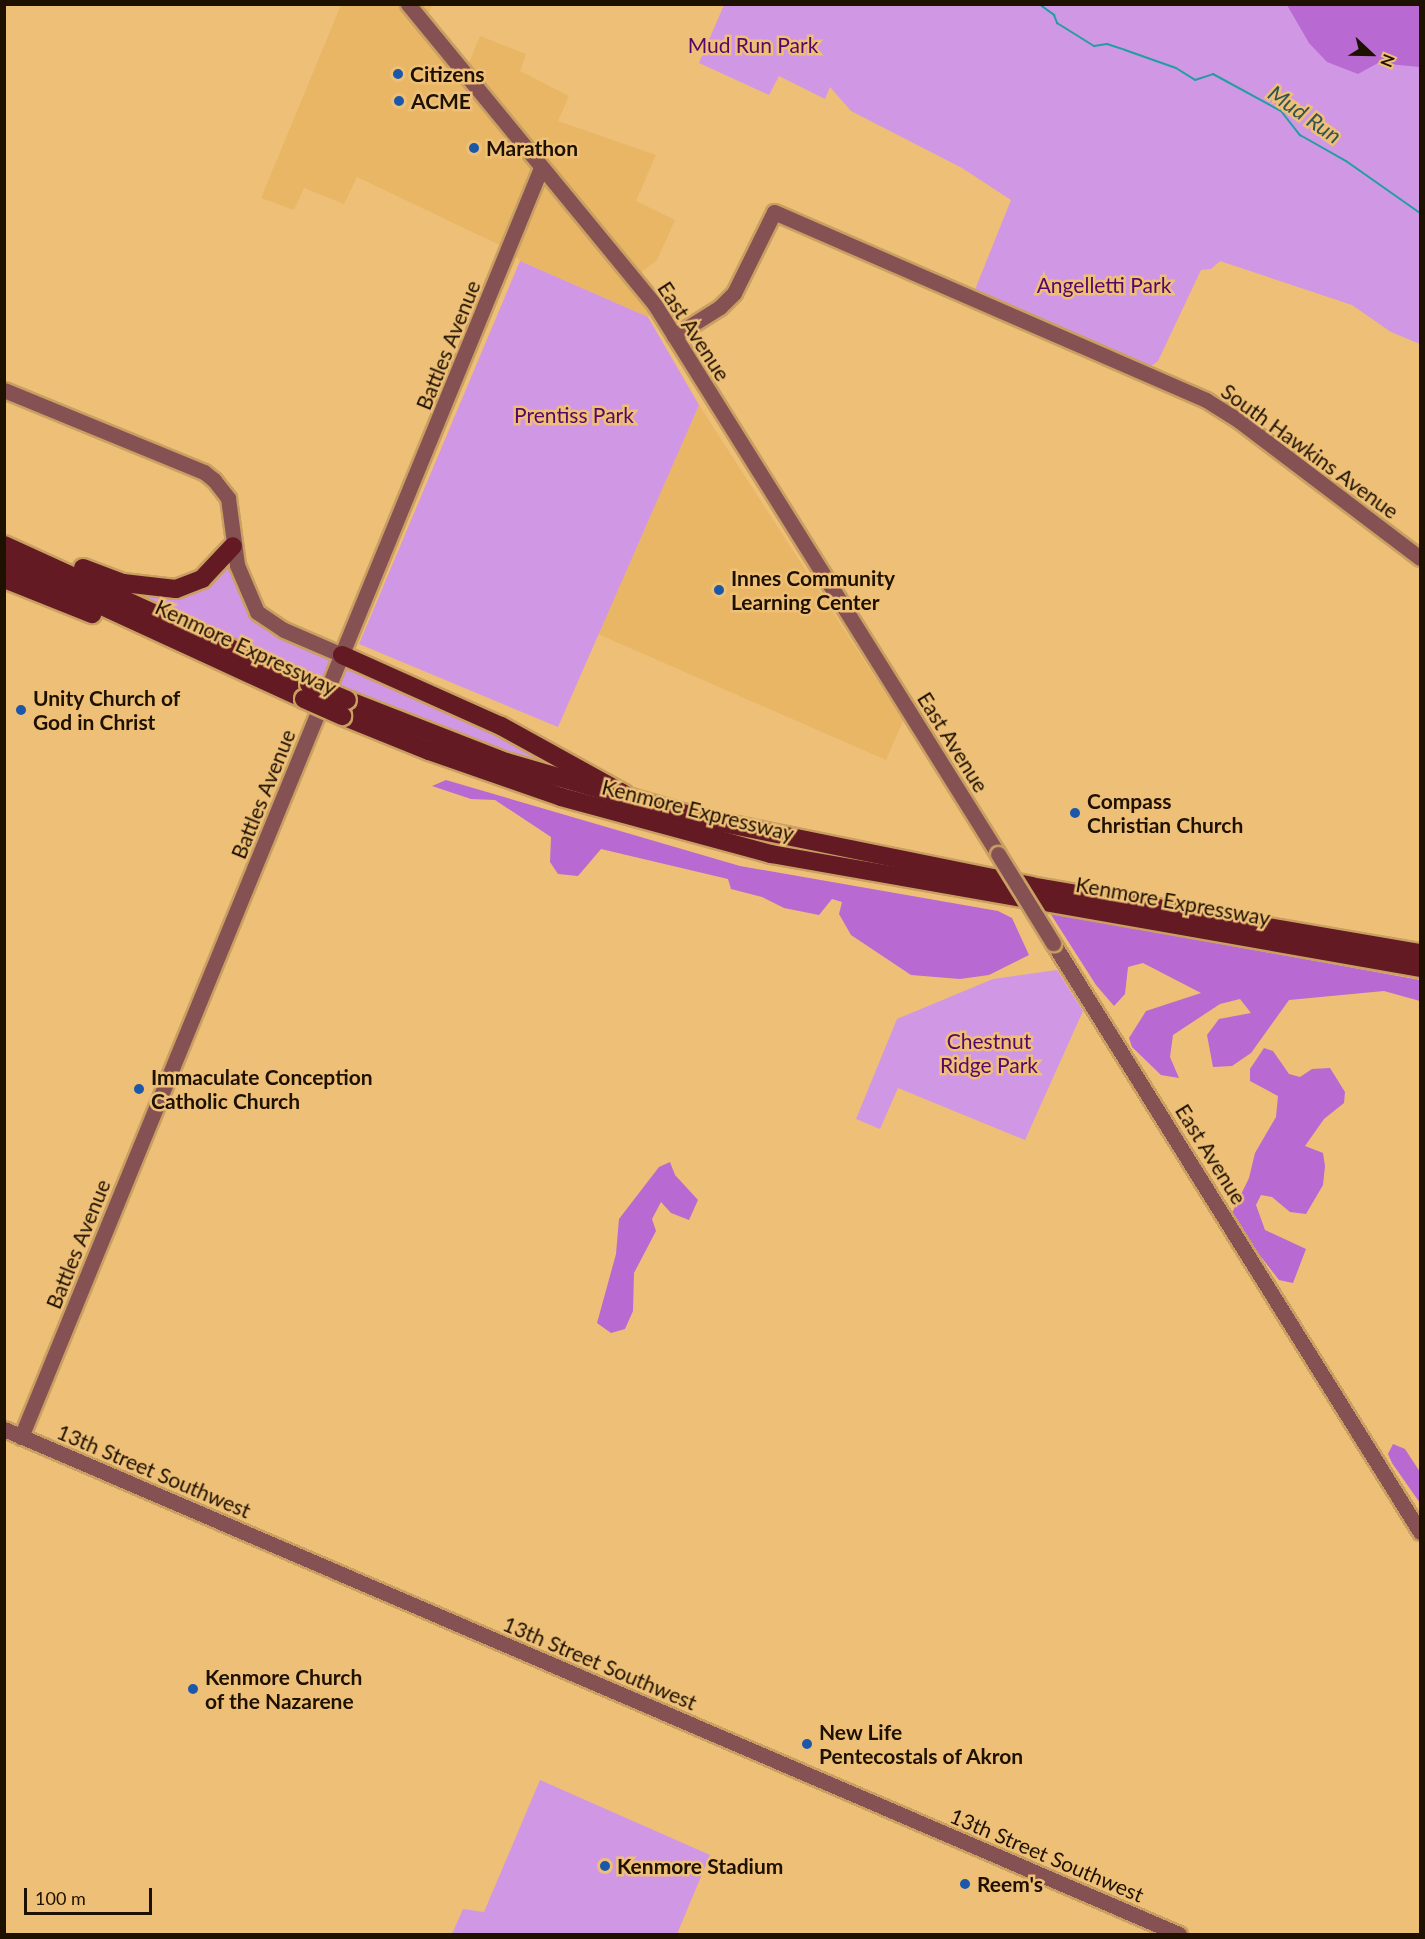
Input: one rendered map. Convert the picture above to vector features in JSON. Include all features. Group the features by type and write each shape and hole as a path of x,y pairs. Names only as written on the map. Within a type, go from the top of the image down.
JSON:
{"highway":[{"path":"4,538 123,584 162,590 202,579 232,546"},
{"name":"Kenmore Expressway","path":"4,544 307,692"},
{"name":"Kenmore Expressway","path":"4,561 222,661 345,708 635,802 1031,886 1420,953"},
{"path":"4,579 222,661"},
{"path":"342,655 533,742 612,784 635,802"},
{"name":"Kenmore Expressway","path":"345,708 429,752 561,797 771,854 1420,968"}],"street":[{"name":"East Avenue","path":"408,4 634,278 674,336 1420,1532"},
{"name":"Battles Avenue","path":"21,1437 541,168"},
{"name":"South Hawkins Avenue","path":"674,336 720,307 734,293 774,212 1206,400 1238,420 1420,558"},
{"path":"4,390 204,472 228,498 234,520 232,546 248,596 257,612 284,630 342,655"},
{"name":"13th Street Southwest","path":"4,1429 1179,1935"}],"shaded area":[{"path":"341,5 432,5 424,24 465,72 480,36 526,54 520,71 569,96 558,121 656,155 636,201 675,220 657,260 634,278 655,305 648,317 520,261 510,250 357,177 344,204 304,188 294,210 261,198"},
{"path":"1287,5 1420,5 1420,67 1378,63 1358,74 1327,62 1309,43"},
{"name":"Innes Community Learning Center","path":"699,405 903,721 886,760 598,634"},
{"path":"446,780 740,866 998,911 1012,918 1029,955 989,975 960,979 911,975 851,935 839,914 842,902 832,899 819,915 784,908 762,897 731,889 728,879 601,849 578,876 558,874 550,862 551,837 495,800 471,799 432,786"},
{"path":"1050,913 1420,980 1420,1001 1384,991 1289,1000 1251,1053 1232,1066 1213,1067 1207,1035 1219,1019 1251,1013 1240,999 1220,1004 1173,1035 1170,1057 1179,1078 1161,1075 1132,1047 1129,1038 1146,1011 1201,993 1143,963 1128,967 1125,994 1114,1006 1096,985"},
{"path":"1264,1048 1273,1051 1289,1074 1300,1077 1312,1069 1330,1068 1345,1092 1344,1103 1324,1119 1305,1146 1323,1153 1325,1166 1323,1185 1306,1214 1290,1212 1272,1197 1261,1195 1256,1205 1265,1230 1306,1249 1293,1283 1279,1280 1230,1217 1249,1178 1255,1153 1276,1117 1278,1096 1250,1081 1250,1069"},
{"path":"670,1162 675,1175 698,1200 689,1220 671,1213 661,1202 652,1219 656,1231 634,1273 633,1311 625,1329 611,1333 597,1323 616,1254 619,1219 659,1167"},
{"path":"1393,1444 1405,1449 1420,1472 1420,1503 1392,1463 1388,1454"}],"green space":[{"path":"724,5 1420,5 1420,344 1391,332 1352,305 1220,261 1211,269 1201,270 1158,361 1150,367 974,292 1011,200 962,168 851,111 830,87 825,99 779,76 769,95 699,63"},
{"name":"Prentiss Park","path":"520,261 648,317 699,405 558,727 359,644"},
{"path":"231,559 239,592 252,616 332,661 325,679 131,594 134,590 179,596 193,592 212,581"},
{"path":"348,666 602,781 550,768 338,686"},
{"name":"Chestnut Ridge Park","path":"1057,970 1083,1011 1025,1140 898,1088 880,1129 856,1119 897,1019 993,979"},
{"name":"Kenmore Stadium","path":"540,1780 710,1855 677,1934 452,1934 463,1909 484,1912"}],"waterway":[{"name":"Mud Run","path":"1039,4 1054,15 1057,23 1094,46 1107,44 1125,50 1176,68 1195,80 1213,74 1281,111 1300,135 1346,161 1420,213"}],"place":[{"name":"Citizens","path":"398,74"},
{"name":"ACME","path":"399,101"},
{"name":"Marathon","path":"474,148"},
{"name":"Innes Community Learning Center","path":"719,590"},
{"name":"Unity Church of God in Christ","path":"21,710"},
{"name":"Compass Christian Church","path":"1075,813"},
{"name":"Immaculate Conception Catholic Church","path":"139,1089"},
{"name":"Kenmore Church of the Nazarene","path":"193,1689"},
{"name":"New Life Pentecostals of Akron","path":"807,1744"},
{"name":"Kenmore Stadium","path":"605,1866"},
{"name":"Reem's","path":"965,1884"}],"park label":[{"name":"Mud Run Park","path":"753,45"},
{"name":"Angelletti Park","path":"1104,285"}]}
